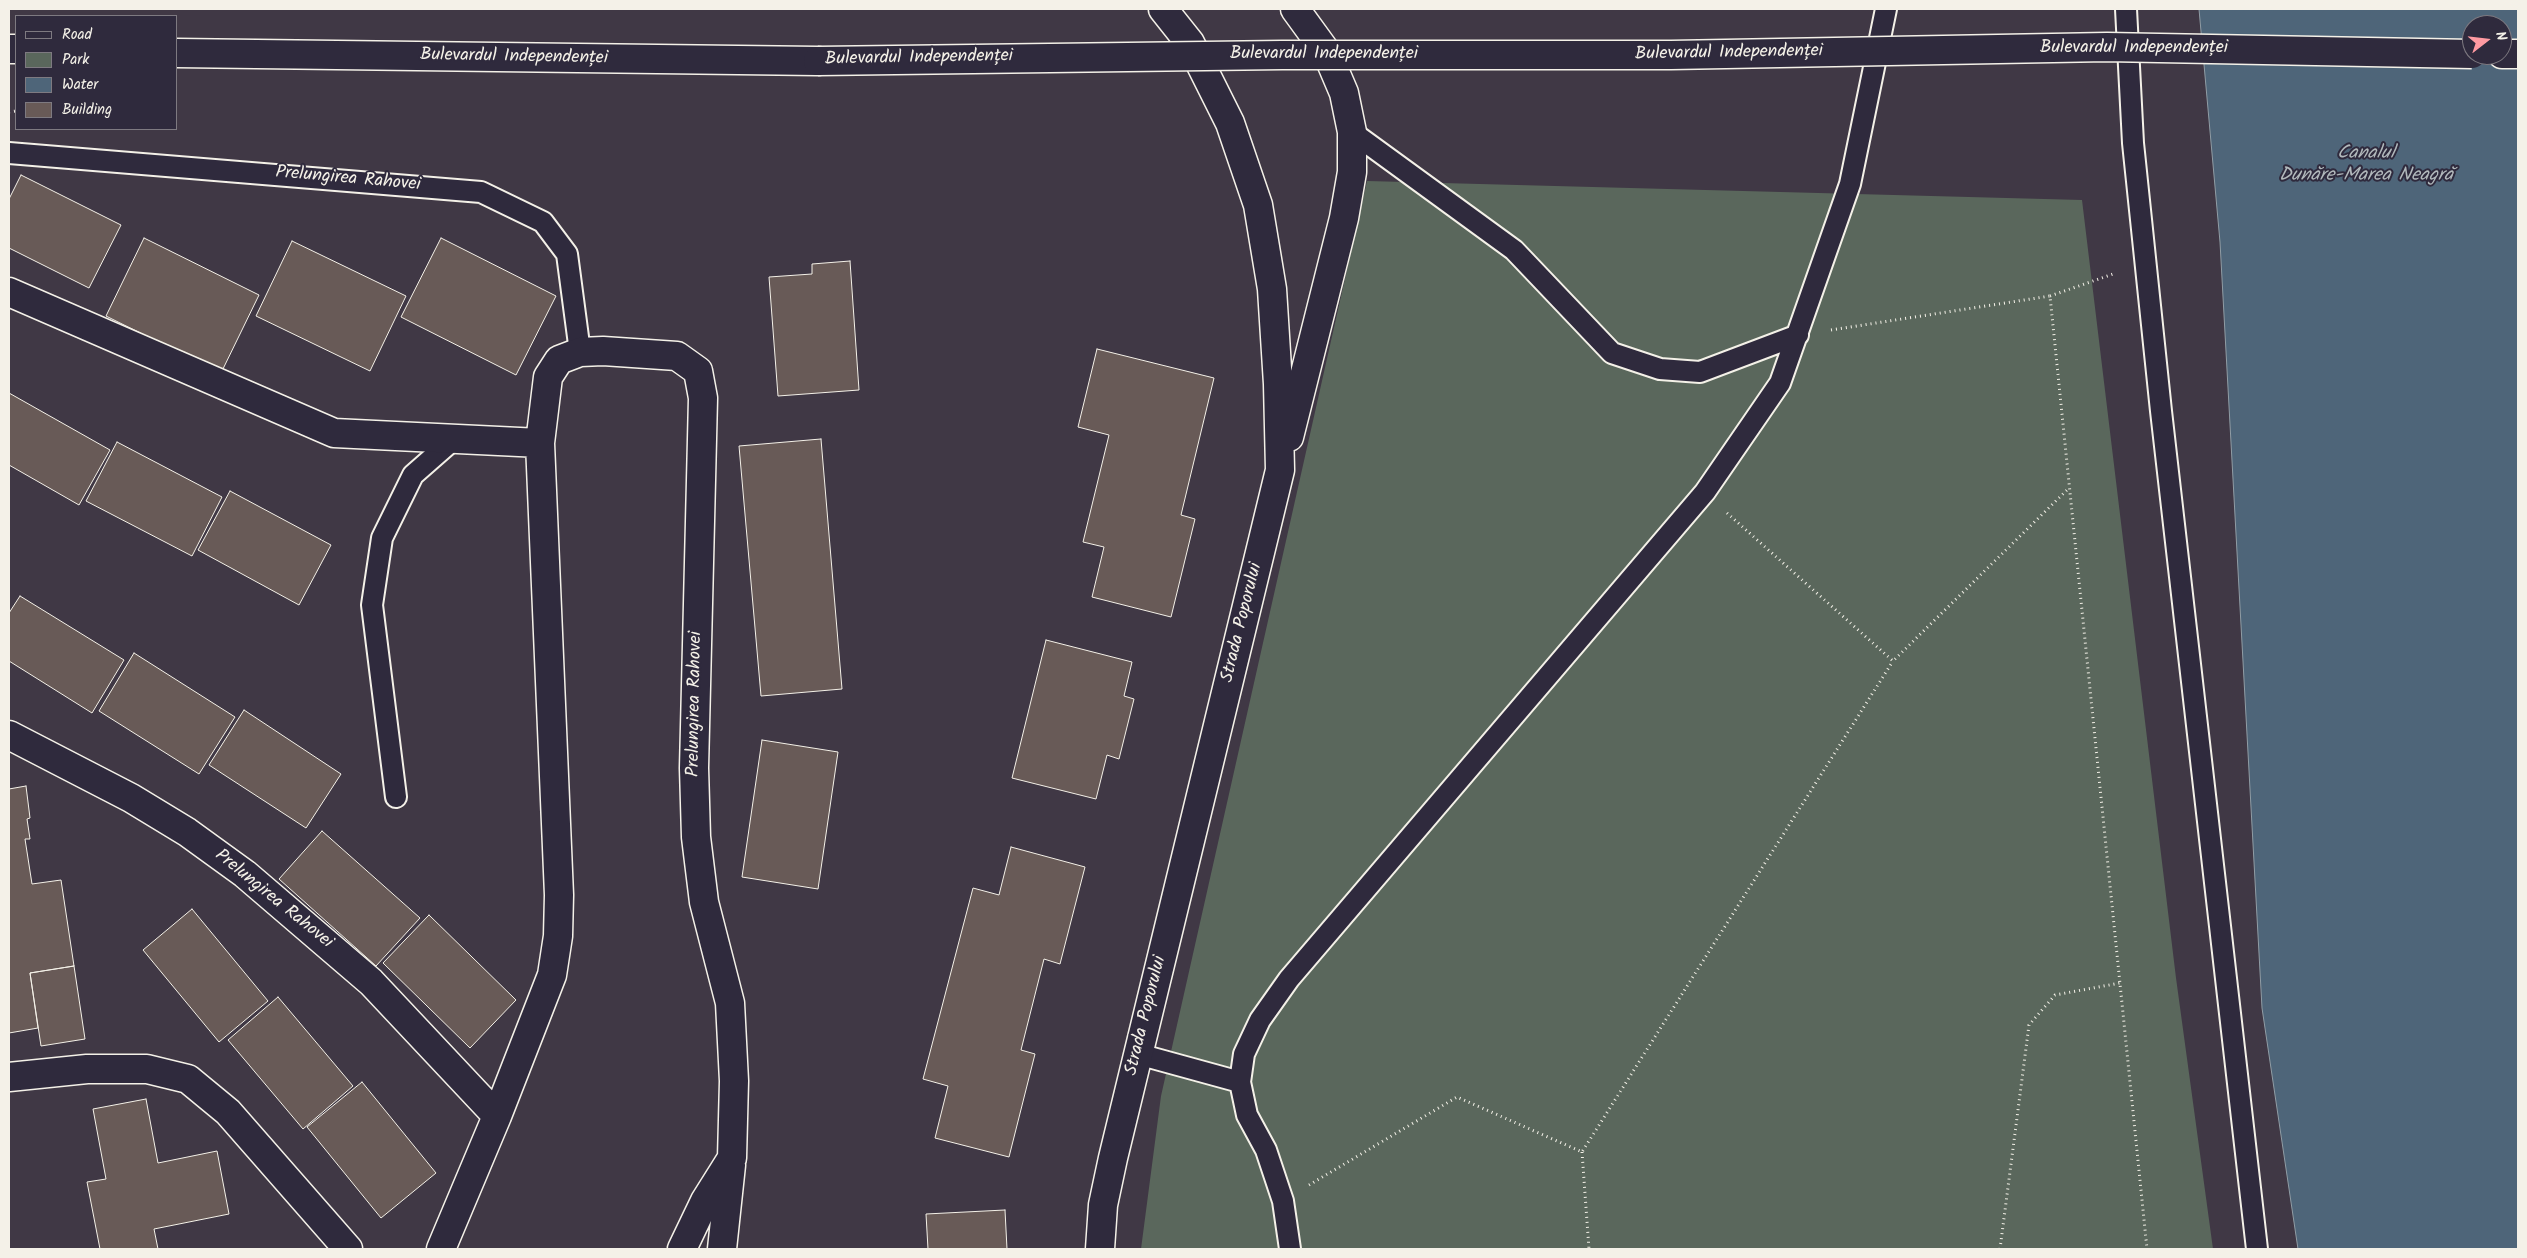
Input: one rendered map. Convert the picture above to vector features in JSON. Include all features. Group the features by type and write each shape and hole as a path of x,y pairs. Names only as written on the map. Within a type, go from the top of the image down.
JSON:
{"street":[{"name":"Strada Poporului","path":"1100,1249 1103,1206 1138,1054 1280,470 1278,384 1272,289 1258,204 1230,123 1190,43 1163,9"},
{"path":"1280,470 1344,218 1352,172 1352,132 1344,93 1327,53 1295,9"},
{"name":"Bulevardul Independenței","path":"178,53 818,61 1282,55 1671,55 2107,47 2462,54"},
{"path":"9,292 334,433 540,443"},
{"name":"Prelungirea Rahovei","path":"441,1249 497,1116 552,975 558,936 559,895 540,443 548,377 559,360 580,352 677,356 698,371 702,389 694,768 696,837 704,902 730,1003 734,1081 732,1158 722,1249"},
{"name":"Prelungirea Rahovei","path":"9,735 131,798 187,832 246,874 371,982 497,1116"},
{"path":"9,1076 87,1069 137,1069 188,1079 228,1112 348,1249"},
{"path":"682,1249 705,1201 732,1158"}],"lane":[{"path":"1290,1249 1283,1201 1266,1150 1247,1115 1240,1082 1244,1054 1260,1020 1289,979 1705,492 1780,383 1850,184 1886,9"},
{"path":"2126,9 2133,143 2257,1249"},
{"path":"1352,132 1514,250 1612,353 1660,369 1700,372 1798,335"},
{"name":"Prelungirea Rahovei","path":"9,153 481,192 543,222 567,254 580,352"},
{"path":"396,797 372,605 382,538 413,475 454,439"},
{"path":"1138,1054 1240,1082"}],"path":[{"path":"1798,335 2050,296 2146,263"},
{"path":"2050,296 2147,1249"},
{"path":"1589,1249 1582,1152 1893,661 2070,488"},
{"path":"1705,492 1893,661"},
{"path":"2000,1249 2029,1025 2055,995 2120,983"},
{"path":"1283,1201 1457,1097 1582,1152"}],"green space":[{"path":"1367,181 2082,200 2176,978 2213,1249 1141,1249 1161,1096"}],"water":[{"name":"Canalul Dunăre-Marea Neagră","path":"2199,9 2518,9 2518,1249 2298,1249 2262,1008 2220,242"}],"building":[{"path":"21,175 121,225 89,288 9,248 9,199"},
{"path":"144,238 259,295 221,373 106,316"},
{"path":"441,238 556,296 516,375 401,317"},
{"path":"292,241 406,296 370,371 256,316"},
{"path":"850,261 859,390 778,396 769,277 812,274 812,264"},
{"path":"1097,349 1214,378 1181,515 1195,519 1171,617 1092,597 1104,547 1083,542 1109,435 1078,427"},
{"path":"9,393 110,450 79,505 9,465"},
{"path":"821,439 842,689 761,696 739,446"},
{"path":"117,442 222,497 192,556 86,501"},
{"path":"230,491 331,545 299,605 198,550"},
{"path":"20,596 124,660 92,713 9,661 9,613"},
{"path":"1046,640 1132,662 1124,696 1134,699 1119,759 1107,755 1096,799 1012,778"},
{"path":"134,653 235,717 199,774 99,711"},
{"path":"244,710 341,774 306,828 209,765"},
{"path":"762,740 838,752 818,889 742,877"},
{"path":"26,786 30,818 27,819 30,839 25,839 32,884 61,880 74,966 30,973 38,1028 9,1033 9,789"},
{"path":"322,831 420,918 376,966 279,879"},
{"path":"1011,847 1085,867 1060,964 1044,959 1021,1050 1035,1054 1009,1157 935,1138 948,1086 923,1079 973,888 999,895"},
{"path":"192,909 268,1001 219,1042 143,950"},
{"path":"429,915 516,1000 470,1048 383,963"},
{"path":"74,966 85,1039 41,1046 30,973"},
{"path":"278,997 353,1086 303,1129 228,1040"},
{"path":"362,1082 436,1173 381,1218 307,1127"},
{"path":"146,1099 158,1163 217,1151 229,1214 154,1229 158,1249 100,1249 87,1182 106,1179 93,1109"},
{"path":"1005,1210 1007,1249 928,1249 926,1214"}]}
